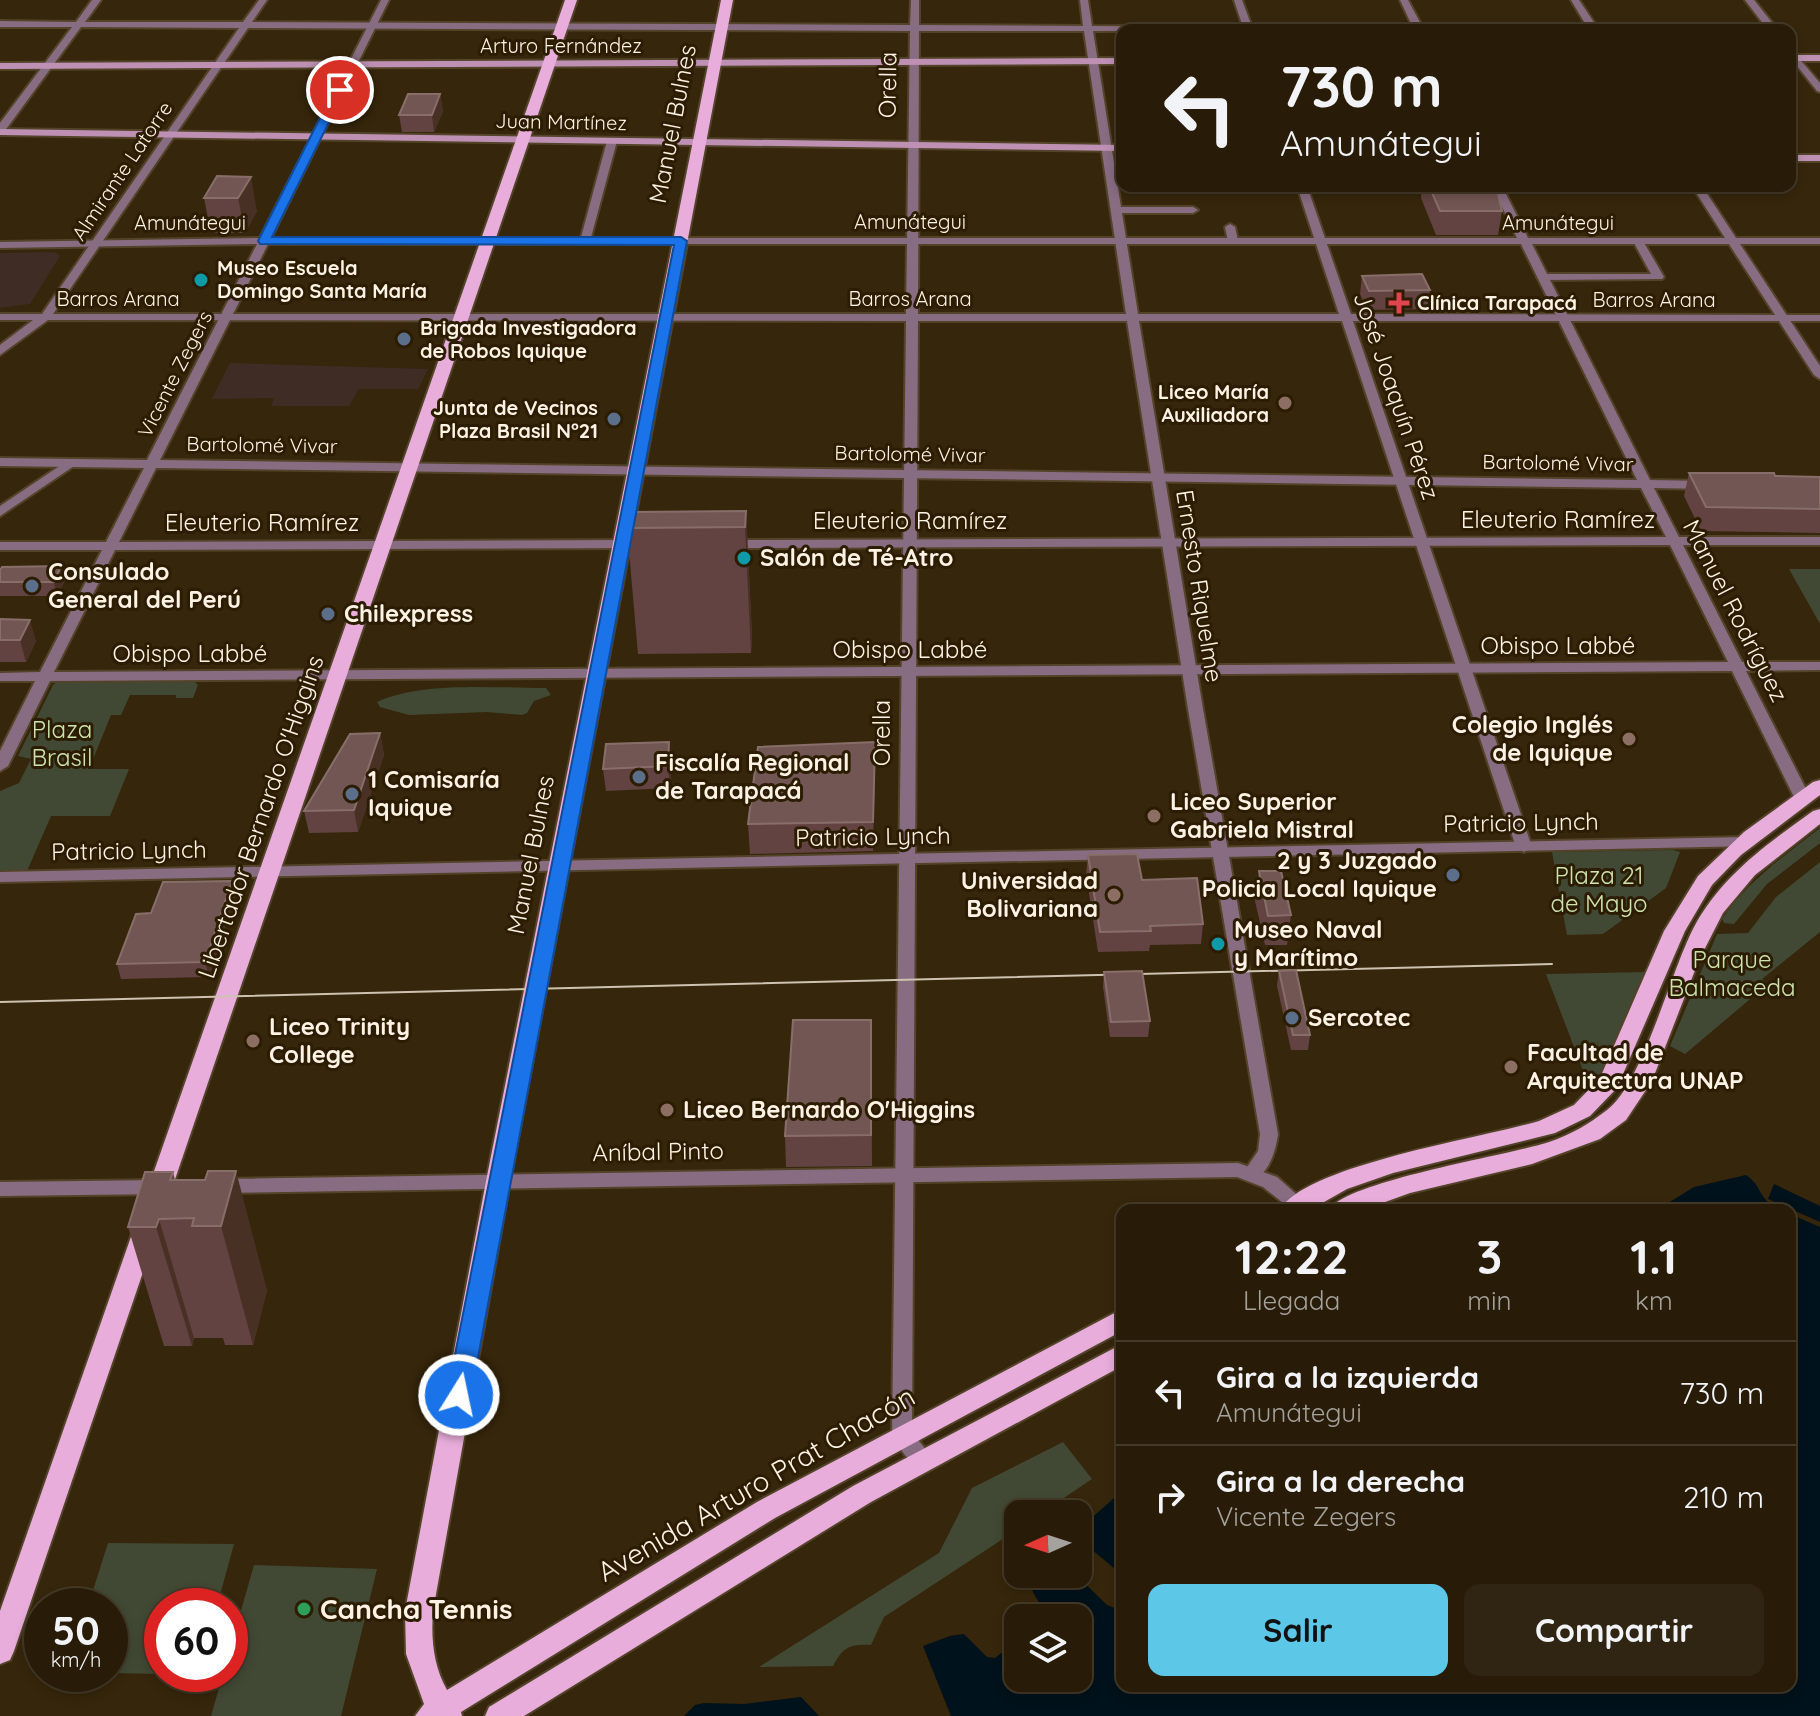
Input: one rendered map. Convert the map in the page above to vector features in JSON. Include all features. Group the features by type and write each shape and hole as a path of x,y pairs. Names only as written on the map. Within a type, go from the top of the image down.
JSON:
{"main road":[{"name":"Libertador Bernardo O'Higgins","path":"0,1651 4,1625 160,1187 571,0"},
{"name":"Manuel Bulnes","path":"440,1713 421,1668 419,1611 498,1181 727,0"},
{"path":"1796,56 1820,58"},
{"name":"Arturo Fernández","path":"0,66 1116,61"},
{"name":"Juan Martínez","path":"0,131 1116,148"},
{"path":"1796,158 1820,158"},
{"path":"1307,1204 1370,1172 1540,1129 1575,1115 1594,1101 1613,1076 1692,898 1710,874 1820,786"},
{"path":"1355,1204 1402,1184 1556,1148 1606,1124 1636,1092 1714,910 1747,872 1820,815"},
{"name":"Avenida Arturo Prat Chacón","path":"440,1713 741,1525 902,1434 1116,1322"},
{"path":"499,1716 752,1559 923,1460 1116,1357"}],"street":[{"path":"0,131 97,0"},
{"name":"Almirante Latorre","path":"0,351 45,317 263,0"},
{"name":"Vicente Zegers","path":"0,766 385,0"},
{"name":"Orella","path":"902,1434 915,0"},
{"name":"Ernesto Riquelme","path":"1084,0 1106,148 1116,178"},
{"path":"1238,0 1247,24"},
{"path":"1404,0 1416,24"},
{"path":"1575,0 1590,24"},
{"path":"1749,0 1768,24"},
{"path":"0,24 1116,28"},
{"path":"1796,61 1820,89"},
{"path":"585,241 612,141"},
{"name":"Ernesto Riquelme","path":"1117,192 1120,240 1167,543 1269,1134 1267,1152 1252,1173"},
{"name":"José Joaquín Pérez","path":"1304,192 1524,847"},
{"name":"Manuel Rodríguez","path":"1500,192 1803,799"},
{"path":"1701,192 1820,375"},
{"path":"1116,210 1193,210"},
{"path":"1230,227 1233,241"},
{"name":"Amunátegui","path":"0,245 264,241 1820,241"},
{"path":"1543,277 1658,277 1638,241"},
{"name":"Barros Arana","path":"0,317 1820,318"},
{"name":"Bartolomé Vivar","path":"0,462 1727,485"},
{"path":"0,512 70,463"},
{"name":"Eleuterio Ramírez","path":"703,544 1820,541"},
{"name":"Eleuterio Ramírez","path":"0,546 642,544"},
{"name":"Obispo Labbé","path":"0,677 1820,666"},
{"name":"Patricio Lynch","path":"0,877 1747,842"},
{"name":"Aníbal Pinto","path":"0,1189 1221,1169 1252,1173 1270,1182 1295,1204"},
{"path":"902,1434 923,1460"}],"shaded area":[{"path":"55,252 60,256 30,304 0,308 0,253"},
{"path":"230,363 428,369 418,389 359,389 349,406 271,406 274,398 212,399"}],"green space":[{"path":"1789,569 1820,569 1820,624"},
{"name":"Plaza Brasil","path":"192,679 198,685 193,698 130,695 121,715 111,715 89,769 129,769 110,816 51,816 27,871 0,871 0,791 19,783 31,759 18,756 53,685 59,681"},
{"path":"437,688 546,688 551,695 534,701 527,713 522,715 487,712 409,715 380,707 377,702 395,695"},
{"path":"1820,828 1820,843 1767,884 1734,924 1724,923 1722,919 1732,905 1755,881"},
{"name":"Plaza 21 de Mayo","path":"1552,852 1680,852 1666,888 1603,934 1567,935"},
{"name":"Parque Balmaceda","path":"1820,862 1820,932 1762,979 1768,984 1685,1054 1670,1046 1717,934 1748,933 1776,897"},
{"path":"1647,972 1600,1074 1586,1078 1546,974"},
{"path":"1063,1442 1092,1479 1061,1500 1004,1500 1004,1538 884,1617 871,1645 848,1648 833,1666 759,1667 939,1553 972,1488"},
{"path":"108,1543 234,1544 222,1588 144,1588 144,1674 128,1673 128,1588 94,1588"},
{"name":"Cancha Tennis","path":"254,1565 377,1569 341,1716 211,1716 218,1692 248,1692 247,1588"}],"water":[{"path":"1746,1175 1770,1204 1667,1204 1694,1187"},
{"path":"1774,1184 1820,1206 1820,1222 1796,1211 1796,1204 1779,1204 1768,1199"},
{"path":"1796,1217 1820,1227 1820,1716 951,1716 923,1646 950,1636 964,1634 987,1657 995,1658 1004,1651 1004,1692 1092,1692 1092,1604 1040,1604 1032,1588 1089,1588 1107,1605 1116,1609 1116,1692 1796,1692"},
{"path":"1116,1496 1116,1570 1092,1550 1092,1518"},
{"path":"801,1697 819,1716 684,1716 695,1705 704,1703 744,1704"}],"building":[{"path":"408,94 440,94 432,115 399,115"},
{"path":"217,176 251,177 238,198 204,198"},
{"path":"1432,192 1496,192 1502,211 1440,211"},
{"path":"1422,274 1430,290 1369,291 1362,276"},
{"path":"1689,473 1774,473 1775,476 1820,477 1820,509 1706,507"},
{"path":"746,511 745,527 627,528 629,512"},
{"path":"61,566 54,582 0,582 2,567"},
{"path":"0,619 30,620 20,640 0,640"},
{"path":"380,733 354,810 304,811 350,734"},
{"path":"669,742 668,766 603,769 606,744"},
{"path":"875,742 873,822 748,824 758,747"},
{"path":"1137,854 1142,880 1197,878 1203,924 1150,926 1151,931 1100,932 1088,855"},
{"path":"1259,871 1281,871 1291,915 1268,916"},
{"path":"232,881 205,962 117,964 136,914 151,913 163,882"},
{"path":"1296,970 1310,1035 1293,1035 1279,971"},
{"path":"1142,971 1150,1021 1111,1022 1104,972"},
{"path":"793,1020 871,1020 871,1135 785,1136"},
{"path":"208,1171 236,1171 221,1226 192,1226 194,1218 159,1219 156,1227 128,1227 145,1172 173,1172 170,1180 205,1180"}],"tram line":[{"path":"0,1002 1552,964"}],"place":[{"name":"Museo Escuela Domingo Santa María","path":"201,280"},
{"name":"Clínica Tarapacá","path":"1399,303"},
{"name":"Brigada Investigadora de Robos Iquique","path":"404,339"},
{"name":"Liceo María Auxiliadora","path":"1285,403"},
{"name":"Junta de Vecinos Plaza Brasil N°21","path":"614,419"},
{"name":"Salón de Té-Atro","path":"744,558"},
{"name":"Consulado General del Perú","path":"32,586"},
{"name":"Chilexpress","path":"328,614"},
{"name":"Colegio Inglés de Iquique","path":"1629,739"},
{"name":"Fiscalía Regional de Tarapacá","path":"639,777"},
{"name":"1 Comisaría Iquique","path":"352,794"},
{"name":"Liceo Superior Gabriela Mistral","path":"1154,816"},
{"name":"2 y 3 Juzgado Policia Local Iquique","path":"1453,875"},
{"name":"Universidad Bolivariana","path":"1114,895"},
{"name":"Museo Naval y Marítimo","path":"1218,944"},
{"name":"Sercotec","path":"1292,1018"},
{"name":"Liceo Trinity College","path":"253,1041"},
{"name":"Facultad de Arquitectura UNAP","path":"1511,1067"},
{"name":"Liceo Bernardo O'Higgins","path":"667,1110"},
{"name":"Cancha Tennis","path":"304,1609"}],"route":[{"path":"340,90 264,241 681,241 459,1395"}]}
